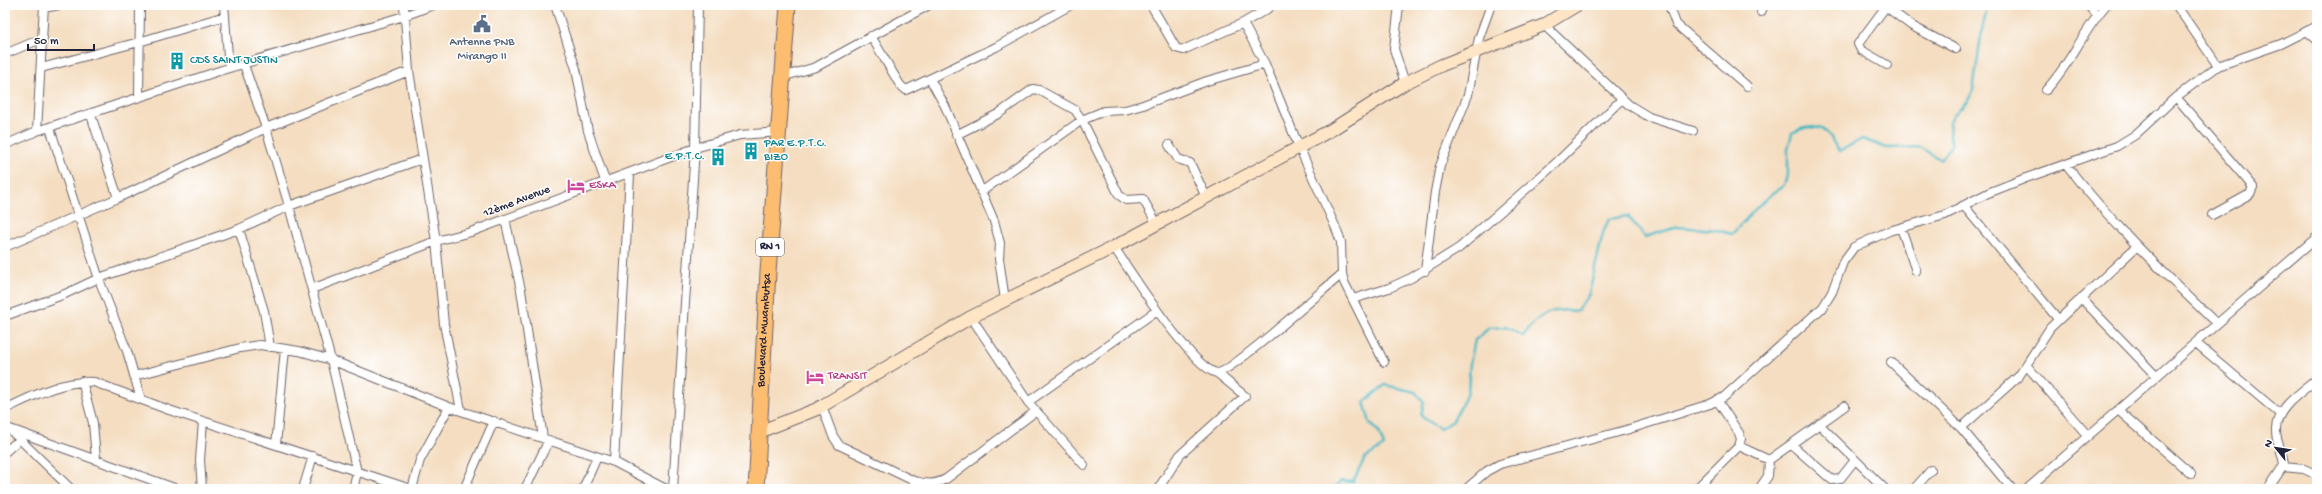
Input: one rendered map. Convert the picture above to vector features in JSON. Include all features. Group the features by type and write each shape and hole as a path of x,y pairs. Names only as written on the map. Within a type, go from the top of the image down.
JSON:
{"highway":[{"name":"Boulevard Mwambutsa","path":"756,489 778,132 788,5"}],"street":[{"path":"37,132 44,7 59,5"},
{"path":"139,97 140,5"},
{"path":"224,5 229,68"},
{"path":"404,5 409,71 436,241 444,324 461,410"},
{"path":"5,145 37,132 91,115 139,97 229,68 244,65 404,16 433,5"},
{"path":"555,5 584,97 588,131 605,181"},
{"path":"673,489 695,148 698,5"},
{"path":"782,76 816,67 929,5"},
{"path":"871,36 903,89 996,47 1071,5"},
{"path":"1151,5 1179,50 1183,50 1243,24 1270,8"},
{"path":"1399,5 1394,49 1405,83"},
{"path":"1425,271 1435,192 1440,166 1468,95 1476,51 1491,5"},
{"path":"759,432 822,406 971,317 1114,247 1299,148 1405,83 1476,51 1544,25 1577,5"},
{"path":"1669,5 1676,24 1747,86"},
{"path":"1887,65 1861,50 1858,44 1887,5 1889,9 1912,26 1956,49"},
{"path":"2087,5 2098,15"},
{"path":"2046,90 2061,72 2106,5"},
{"path":"2176,5 2218,66"},
{"path":"41,68 139,42 225,16"},
{"path":"1243,24 1265,64 1299,148 1336,226 1341,242 1342,274 1384,362"},
{"path":"1544,25 1621,100 1649,117 1693,131"},
{"path":"1466,489 1487,471 1500,464 1626,430 1717,400 1735,389 1780,344 1823,307 1832,292 1843,262 1854,247 1883,233 1940,217 2009,184 2066,165 2125,142 2176,97 2218,66 2281,44 2317,26"},
{"path":"2307,31 2317,40"},
{"path":"5,54 43,38"},
{"path":"982,192 1082,120 1104,111 1125,110 1143,105 1207,82 1265,64"},
{"path":"244,65 266,128 331,360 357,472 353,489"},
{"path":"5,247 118,198 266,128 409,71"},
{"path":"930,78 994,221 1000,243 999,259 1005,300"},
{"path":"956,134 998,114 1036,88 1074,110 1082,120 1119,195 1126,200 1143,199 1157,224"},
{"path":"2176,97 2253,187 2250,194 2212,215"},
{"path":"1353,299 1389,288 1425,271 1459,248 1556,163 1621,100"},
{"path":"91,115 118,198"},
{"path":"50,128 99,278 128,352 141,399"},
{"name":"12ème Avenue","path":"312,289 436,241 471,232 605,181 630,174 695,148 740,135 778,132"},
{"path":"1169,145 1178,159 1190,163 1206,197"},
{"path":"5,316 65,294 99,278 239,229 289,206 422,159"},
{"path":"2066,165 2096,204 2136,247 2217,324"},
{"path":"614,462 630,174"},
{"path":"1964,206 2058,320"},
{"path":"505,219 521,290 546,439 525,489"},
{"path":"1901,228 1916,271"},
{"path":"239,229 264,310 270,347"},
{"path":"2027,489 2317,237"},
{"path":"1114,247 1156,311 1210,370 1217,373 1246,396 1180,455 1158,489"},
{"path":"1961,428 2019,376 2027,366 2046,334 2058,320 2136,247"},
{"path":"1217,373 1225,371 1247,354 1342,274"},
{"path":"2081,298 2156,376"},
{"path":"1028,402 1156,311"},
{"path":"971,317 1028,402 1084,465"},
{"path":"2196,342 2280,414"},
{"path":"134,376 227,351 260,345 285,349 331,360 449,407 614,462 666,489"},
{"path":"276,445 285,349"},
{"path":"1891,362 1961,428 2012,489"},
{"path":"2027,366 2088,436"},
{"path":"2268,489 2283,467 2283,460 2276,432 2280,414 2317,379"},
{"path":"5,409 33,396 82,381 110,387 203,421 411,489 420,460 449,407"},
{"path":"82,381 93,423 96,459"},
{"path":"1696,489 1739,446 1741,439 1739,433 1717,400"},
{"path":"822,406 833,436 839,445 914,481 926,484 936,484 946,479 1036,411"},
{"path":"1769,460 1845,406"},
{"path":"2118,410 2191,474"},
{"path":"202,489 200,460 203,421"},
{"path":"464,489 494,421"},
{"path":"1819,424 1885,489"},
{"path":"7,427 177,489"},
{"path":"7,427 71,489"},
{"path":"5,452 20,438"},
{"path":"1792,445 1832,480 1840,479 1855,460"},
{"path":"1739,446 1769,460"},
{"path":"303,489 313,456"},
{"path":"583,489 597,457"},
{"path":"1759,489 1768,476 1769,460"},
{"path":"2283,467 2304,469 2317,475"},
{"path":"1914,489 1931,470"}],"waterway":[{"path":"1334,489 1341,481 1353,482 1365,458 1384,446 1379,432 1370,423 1364,402 1385,385 1415,392 1424,402 1421,416 1440,429 1453,421 1468,392 1470,363 1475,340 1489,328 1506,327 1523,336 1534,322 1546,314 1568,310 1577,311 1589,294 1603,233 1609,219 1628,216 1645,237 1677,227 1716,230 1732,234 1763,201 1784,185 1788,173 1788,149 1792,133 1807,127 1817,127 1826,132 1840,151 1862,139 1887,148 1919,147 1940,159 1952,146 1950,133 1950,123 1952,117 1965,105 1973,90 1982,30 1988,5"}],"place":[{"name":"Antenne PNB Mirango II","path":"482,24"},
{"name":"CDS SAINT JUSTIN","path":"177,61"},
{"name":"PAR E.P.T.C. BIZO","path":"751,151"},
{"name":"E.P.T.C.","path":"718,157"},
{"name":"ESKA","path":"576,186"},
{"name":"TRANSIT","path":"815,377"}]}
